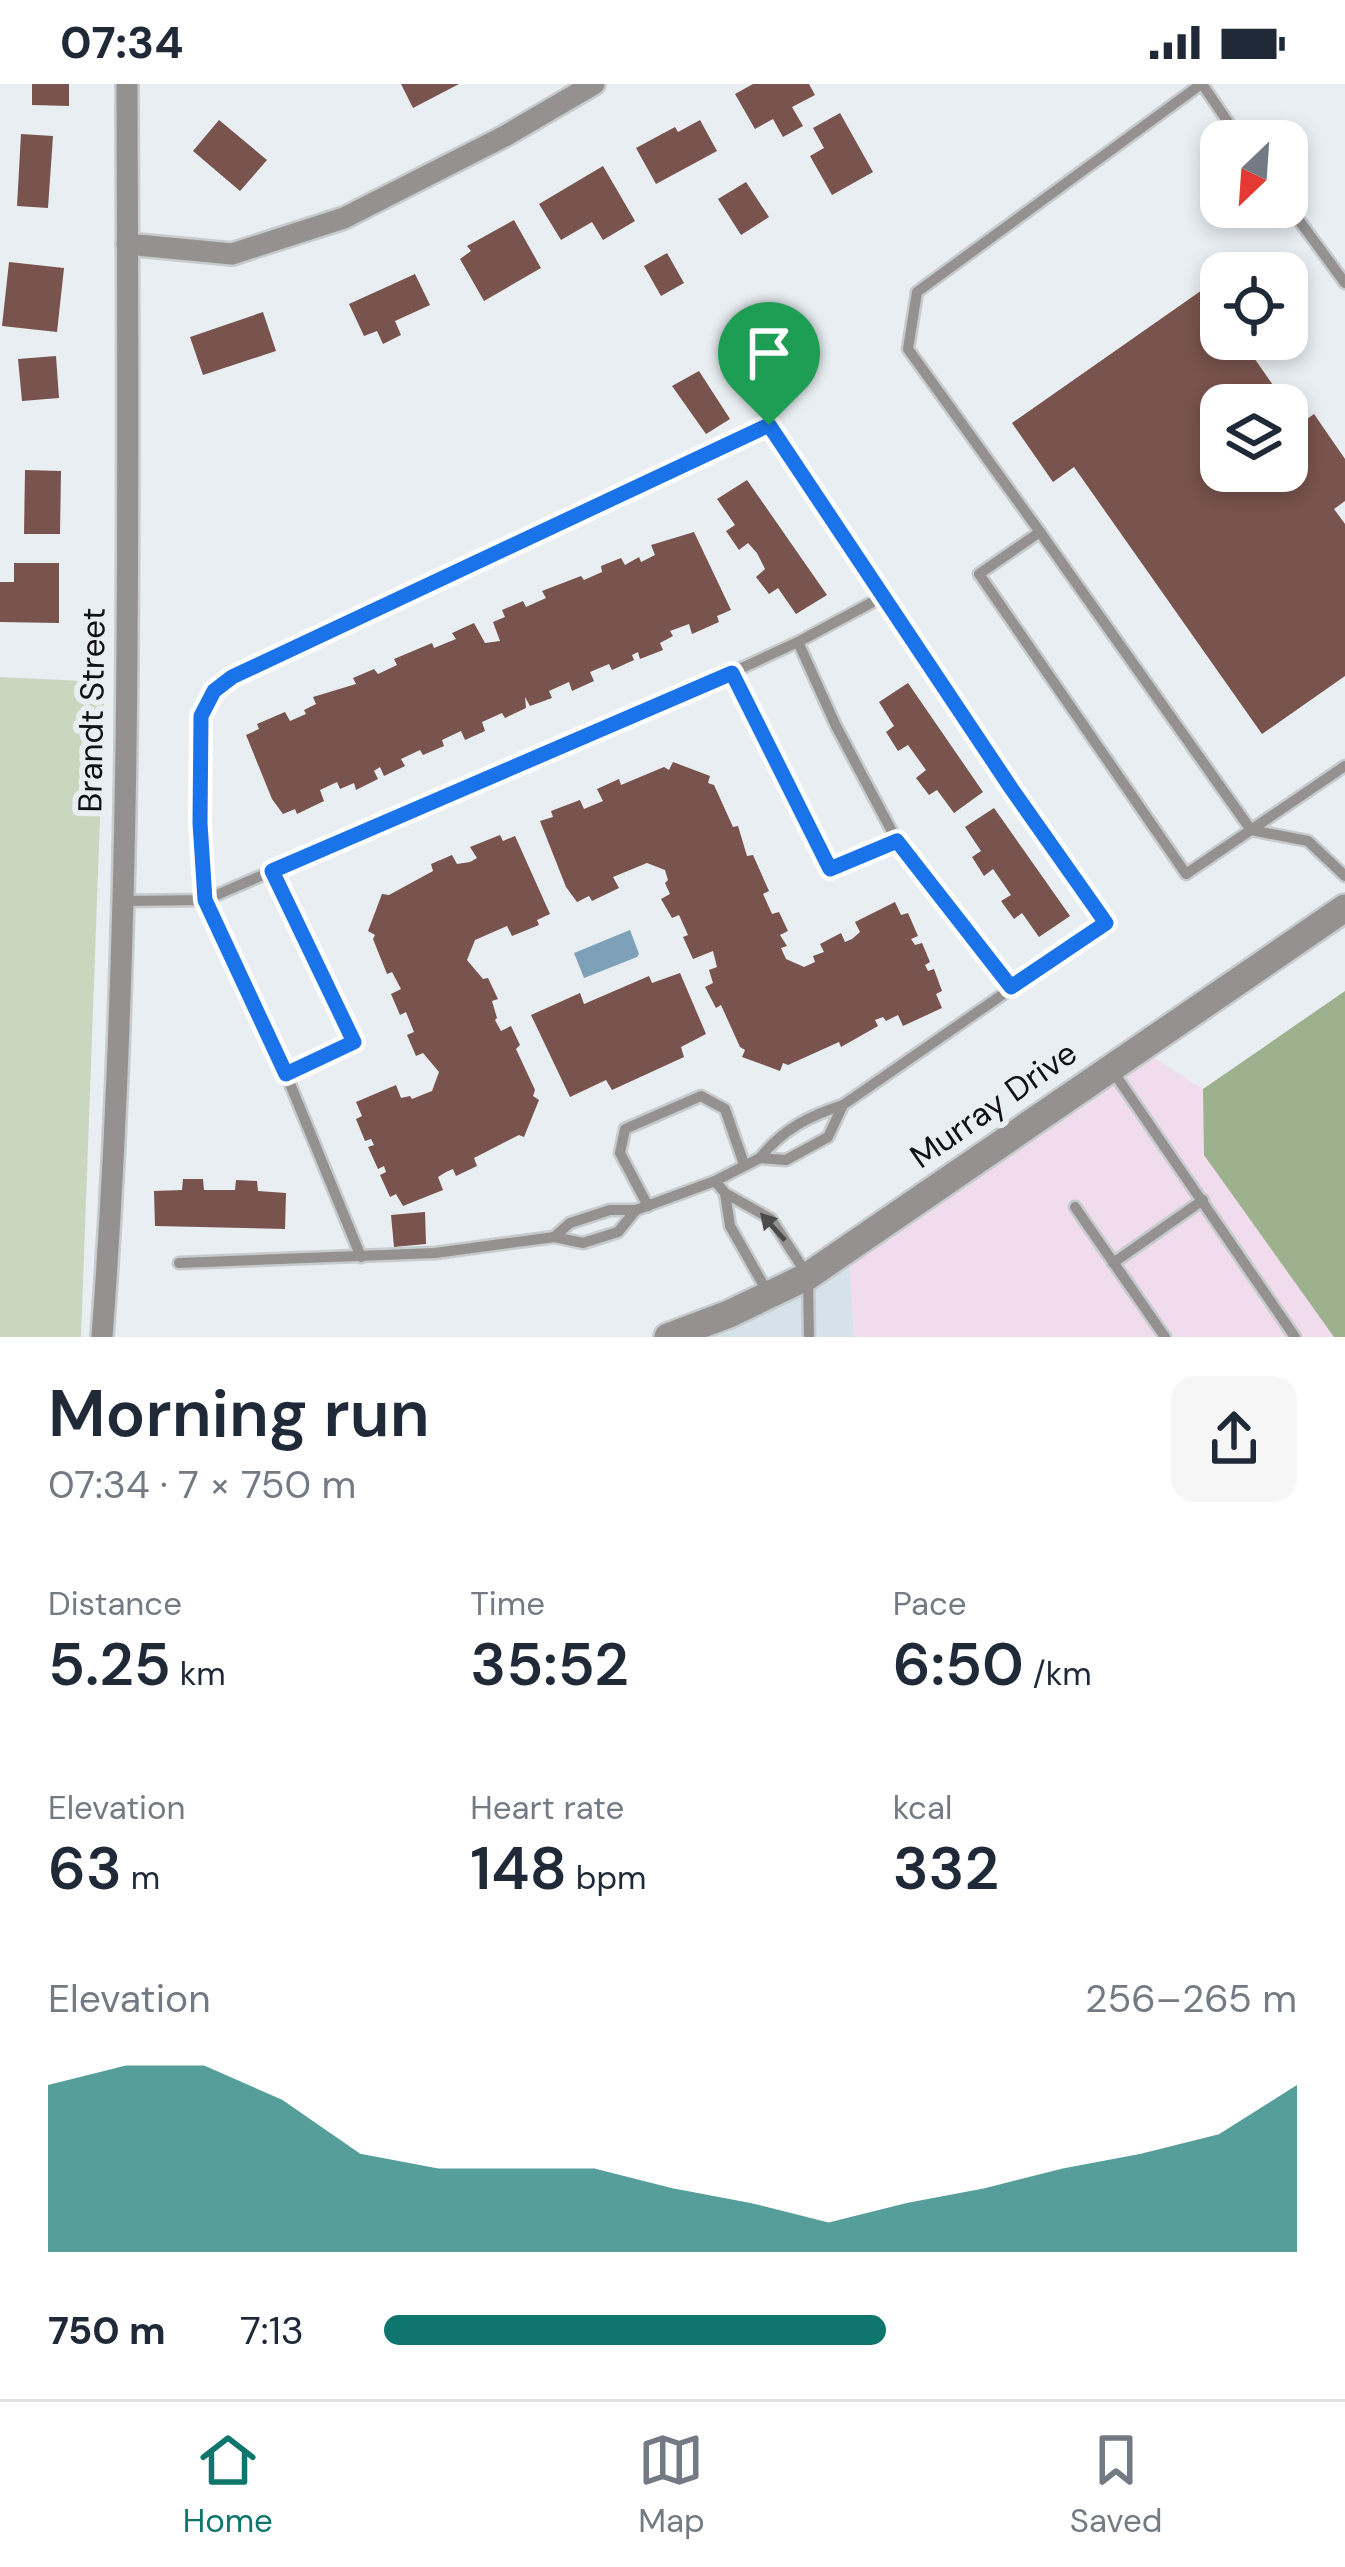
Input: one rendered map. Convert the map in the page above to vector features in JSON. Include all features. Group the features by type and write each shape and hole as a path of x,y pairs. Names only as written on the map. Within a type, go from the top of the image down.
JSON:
{"street":[{"name":"Brandt Street","path":"102,1337 115,1170 121,901 127,84"},
{"path":"127,244 232,254 344,218 505,136 594,84"},
{"name":"Murray Drive","path":"681,1335 808,1276 1345,908"}],"lane":[{"path":"1226,120 1201,84 917,292 908,349 1251,830 1308,841 1345,876"},
{"path":"1305,228 1345,283"},
{"path":"361,1257 286,1074 205,900 201,716 214,691 232,677 769,425 1106,923 843,1105 778,1135 760,1158"},
{"path":"1040,532 979,574 1186,874 1345,766"},
{"path":"121,901 205,900 732,673 884,596"},
{"path":"798,642 897,841 1011,987"},
{"path":"732,673 830,869 897,841"},
{"path":"272,871 354,1042 286,1074"},
{"path":"1111,1067 1295,1337"},
{"path":"642,1208 620,1153 625,1130 701,1096 725,1109 744,1164"},
{"path":"554,1237 570,1223 610,1210 642,1208 760,1158 786,1160 828,1137 843,1105"},
{"path":"792,1127 807,1149"},
{"path":"715,1180 724,1193 730,1226 769,1296"},
{"path":"724,1193 771,1219 808,1276 809,1337"},
{"path":"1113,1263 1203,1200"},
{"path":"1075,1207 1165,1336"},
{"path":"179,1263 435,1253 554,1237 583,1243 618,1232 642,1208"},
{"path":"593,1216 602,1237"}],"shaded area":[{"path":"1138,1048 1203,1089 1205,1155 1334,1337 854,1337 848,1248"},
{"path":"848,1248 854,1337 668,1337"}],"green space":[{"path":"0,677 105,682 81,1337 0,1337"},
{"path":"1345,991 1345,1337 1334,1337 1204,1155 1203,1089"}],"water":[{"path":"630,930 637,957 584,978 574,953"}],"building":[{"path":"32,84 69,84 69,106 32,105"},
{"path":"401,84 459,84 413,108"},
{"path":"753,84 809,84 815,95 792,107 803,126 783,137 773,119 755,129 735,94"},
{"path":"840,113 873,172 832,195 810,156 824,148 813,128"},
{"path":"219,120 267,160 240,191 193,151"},
{"path":"700,120 717,151 656,184 636,148 675,127 678,132"},
{"path":"21,134 53,136 48,208 17,206"},
{"path":"603,166 635,221 603,240 592,222 561,240 539,204"},
{"path":"746,182 769,217 741,235 718,199"},
{"path":"514,220 541,268 484,301 460,259 471,251 467,246"},
{"path":"667,253 684,283 661,296 644,266"},
{"path":"9,262 64,268 57,332 2,326"},
{"path":"415,274 430,305 395,321 401,335 383,344 377,331 364,336 349,304"},
{"path":"1200,291 1200,360 1256,360 1272,384 1200,384 1200,492 1308,492 1308,418 1314,414 1345,459 1345,501 1334,509 1345,524 1345,676 1262,734 1074,467 1053,482 1012,423"},
{"path":"263,312 276,351 203,375 190,337"},
{"path":"56,356 59,398 22,401 18,359"},
{"path":"699,371 730,419 706,434 672,386"},
{"path":"25,470 61,471 60,534 24,534"},
{"path":"747,480 827,595 796,614 778,588 769,594 756,577 765,569 757,553 748,543 739,550 726,531 735,525 717,499"},
{"path":"694,532 731,610 717,616 719,622 692,634 689,624 670,631 673,636 660,643 663,650 640,659 638,652 632,655 634,660 612,670 609,664 590,672 594,681 572,691 569,682 549,691 552,698 530,706 525,697 526,708 482,722 485,731 465,740 461,731 442,740 444,746 401,759 405,766 384,776 380,767 374,771 378,779 356,790 354,783 340,789 337,782 320,790 324,801 297,814 295,809 283,814 272,799 246,735 259,729 257,724 285,712 290,721 306,714 304,710 316,704 313,697 356,684 353,678 374,669 378,674 397,665 394,659 432,643 434,648 456,639 452,633 474,623 485,643 500,641 493,622 505,617 502,610 523,601 526,607 546,598 542,591 581,576 584,580 621,558 625,565 639,557 641,562 655,555 651,545"},
{"path":"14,563 59,563 59,623 0,622 0,582 14,582"},
{"path":"908,683 983,792 954,813 937,790 929,795 916,778 926,770 908,745 898,751 886,732 894,726 879,702"},
{"path":"673,762 710,776 708,783 714,785 733,827 738,826 747,856 753,855 769,891 763,894 772,914 779,912 788,931 780,935 787,946 781,948 786,959 804,967 815,962 813,956 824,952 820,944 841,933 845,942 852,939 860,932 855,922 895,902 901,915 908,913 918,936 911,939 915,945 922,943 930,962 925,965 928,971 934,969 942,1008 903,1026 898,1015 875,1020 878,1026 841,1047 839,1042 788,1065 783,1063 780,1071 742,1057 745,1050 721,1005 716,1008 705,987 713,983 709,970 717,967 713,951 693,959 679,915 672,918 661,899 670,894 665,870 647,863 613,877 619,888 592,901 589,896 577,902 566,887 540,821 553,817 551,811 580,800 584,809 603,801 597,789 619,779 621,785 664,767 669,770"},
{"path":"994,808 1070,916 1039,937 1022,913 1014,919 1001,901 1011,895 993,869 984,876 972,857 981,851 965,827"},
{"path":"500,835 503,841 515,836 550,914 537,920 539,925 512,936 507,926 475,940 467,960 483,979 488,978 498,999 492,1001 495,1020 501,1031 511,1026 535,1090 533,1096 539,1100 524,1137 519,1135 474,1158 477,1166 456,1176 453,1169 446,1172 438,1177 443,1190 403,1206 396,1194 390,1197 380,1175 386,1172 384,1166 378,1169 368,1147 374,1145 371,1139 365,1141 356,1119 362,1116 356,1102 396,1085 401,1098 412,1099 432,1091 439,1072 423,1053 416,1056 407,1035 414,1032 406,1012 400,1015 391,994 401,989 392,972 387,974 375,935 368,931 382,894 389,895 433,871 431,864 452,855 457,864 470,862 477,858 470,847"},
{"path":"680,973 706,1034 681,1047 684,1057 612,1090 606,1080 570,1097 531,1015 580,993 584,1004 649,976 652,983"},
{"path":"183,1179 203,1179 204,1190 235,1190 236,1180 257,1181 258,1191 286,1193 285,1229 155,1226 154,1191 182,1190"},
{"path":"425,1212 426,1244 394,1247 391,1215"}],"route":[{"path":"769,425 1106,923 1011,987 897,841 830,869 732,673 272,871 354,1042 286,1074 205,900 201,716 214,691 232,677 769,425"}]}
